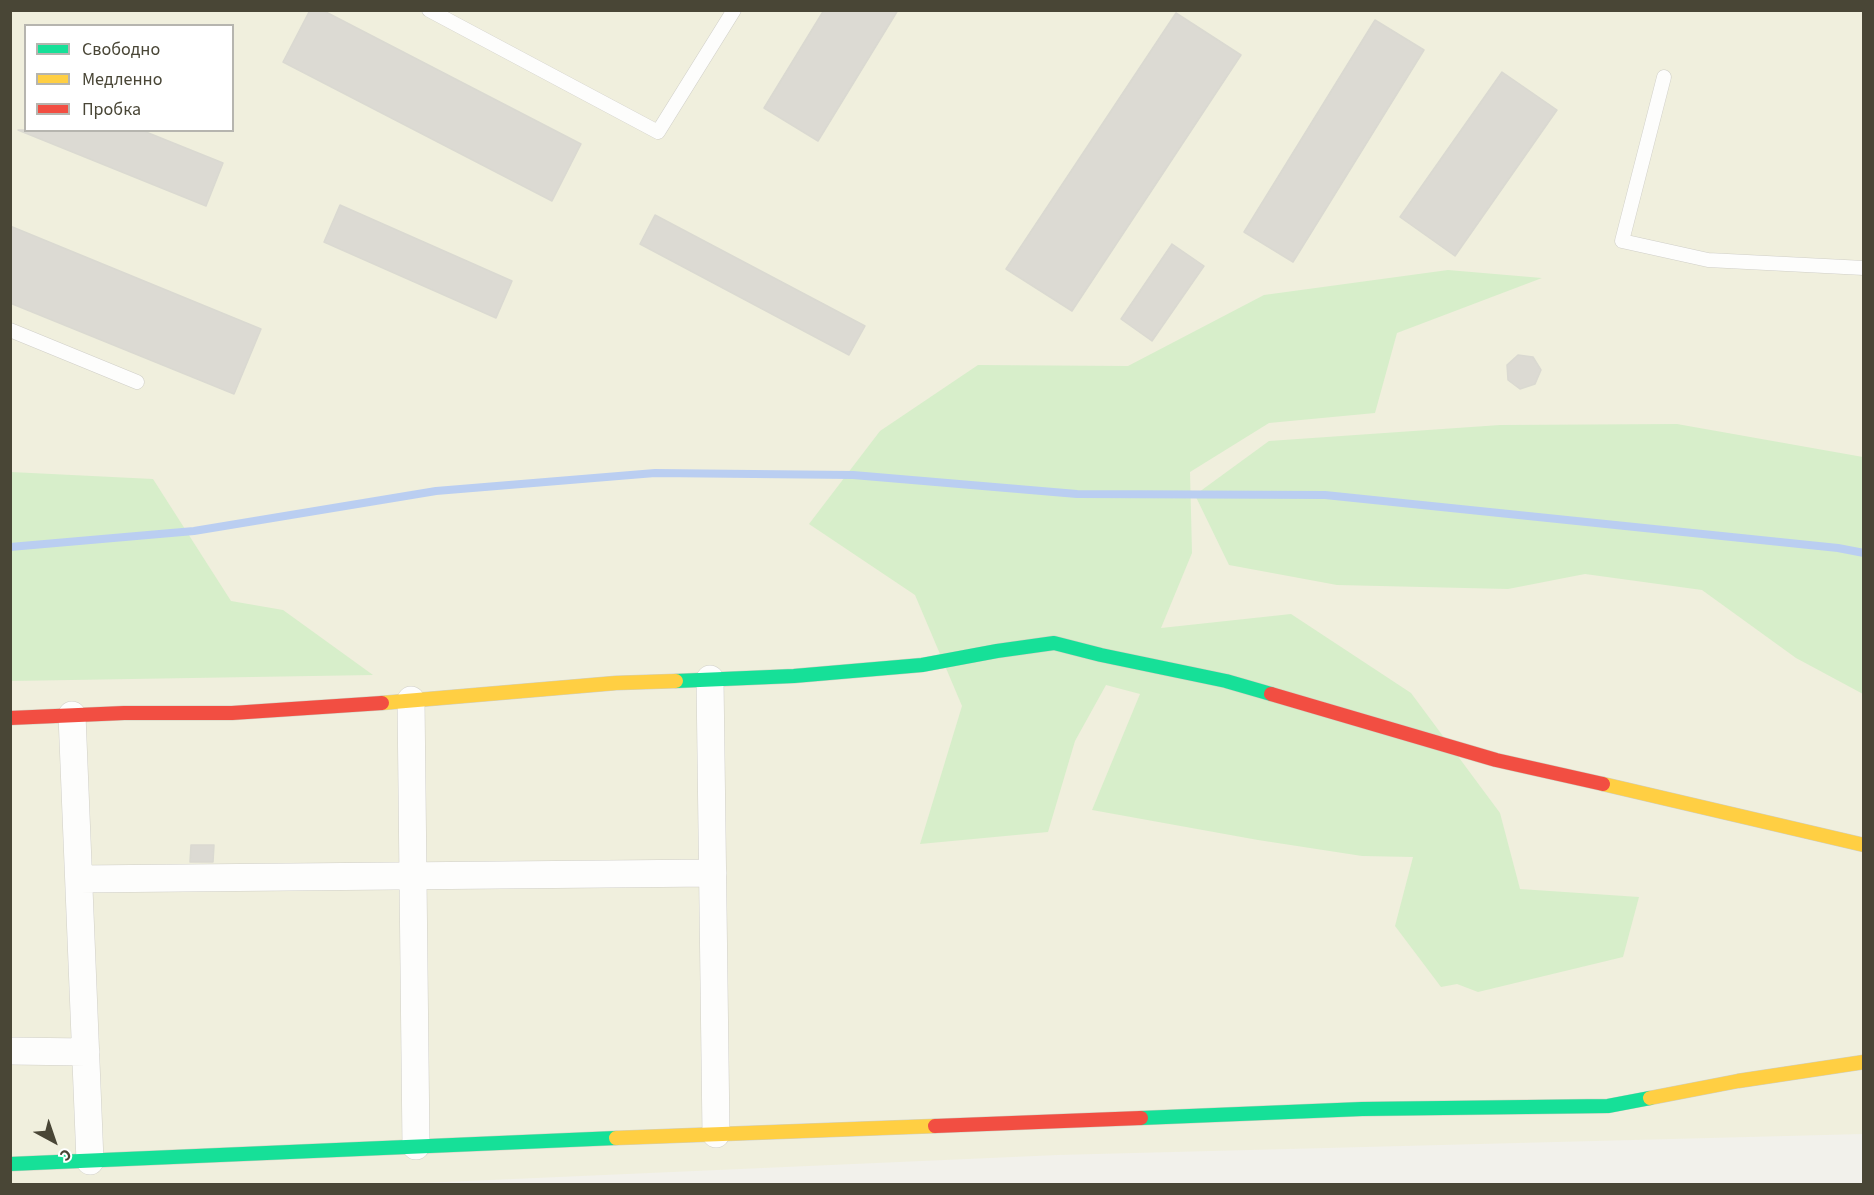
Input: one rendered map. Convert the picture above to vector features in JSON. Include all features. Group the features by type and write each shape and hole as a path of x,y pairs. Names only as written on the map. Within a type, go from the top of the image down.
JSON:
{"street":[{"path":"10,718 124,713 232,713 616,683 794,676 922,665 1054,643 1226,681 1496,760 1863,845"},
{"path":"710,679 716,1134"},
{"path":"411,700 416,1146"},
{"path":"72,715 90,1161"},
{"path":"79,879 713,873"},
{"path":"10,1051 86,1052"},
{"path":"10,1164 1362,1109 1608,1106 1738,1081 1863,1062"}],"lane":[{"path":"429,10 658,132 734,10"},
{"path":"1664,77 1622,241 1708,260 1863,268"},
{"path":"10,330 137,382"}],"shaded area":[{"path":"10,11 1863,11 1863,1134 1058,1155 400,1184 11,1184"}],"green space":[{"path":"1448,270 1542,278 1397,333 1375,413 1269,423 1190,472 1192,553 1161,628 1291,614 1411,693 1500,813 1520,889 1639,897 1623,957 1478,992 1457,984 1441,987 1395,926 1413,857 1362,856 1092,810 1140,694 1106,685 1075,741 1048,832 920,844 962,706 915,595 809,524 880,431 978,365 1128,366 1264,295"},
{"path":"1677,424 1863,457 1863,694 1796,658 1702,590 1585,574 1508,589 1337,585 1229,565 1195,495 1269,441 1500,425"},
{"path":"11,472 153,479 231,601 283,610 373,675 11,681"}],"building":[{"path":"310,10 322,10 581,144 552,201 283,62"},
{"path":"824,10 898,10 818,141 764,108"},
{"path":"1176,13 1241,55 1072,311 1006,269"},
{"path":"1375,20 1424,50 1293,262 1244,232"},
{"path":"1502,72 1557,110 1455,256 1400,217"},
{"path":"18,130 24,130 24,132 146,132 223,163 206,206"},
{"path":"340,205 512,281 496,318 324,242"},
{"path":"655,215 865,326 849,355 640,244"},
{"path":"10,226 261,329 234,394 10,303"},
{"path":"1172,244 1204,266 1152,341 1121,319"},
{"path":"1518,355 1533,357 1541,370 1535,384 1520,389 1508,380 1507,365"},
{"path":"191,845 214,845 213,862 190,862"}],"waterway":[{"path":"10,547 194,531 436,491 655,473 853,475 1077,494 1325,495 1838,548 1864,553"}],"traffic: fast":[{"path":"676,681 794,676 922,665 1054,643 1226,681 1271,694"},
{"path":"1141,1118 1362,1109 1608,1106 1650,1098"},
{"path":"10,1164 616,1138"}],"traffic: slow":[{"path":"382,703 616,683 676,681"},
{"path":"1603,784 1864,845"},
{"path":"1650,1098 1738,1081 1864,1062"},
{"path":"616,1138 935,1126"}],"traffic: jam":[{"path":"1271,694 1496,760 1603,784"},
{"path":"10,718 124,713 232,713 382,703"},
{"path":"935,1126 1141,1118"}]}
